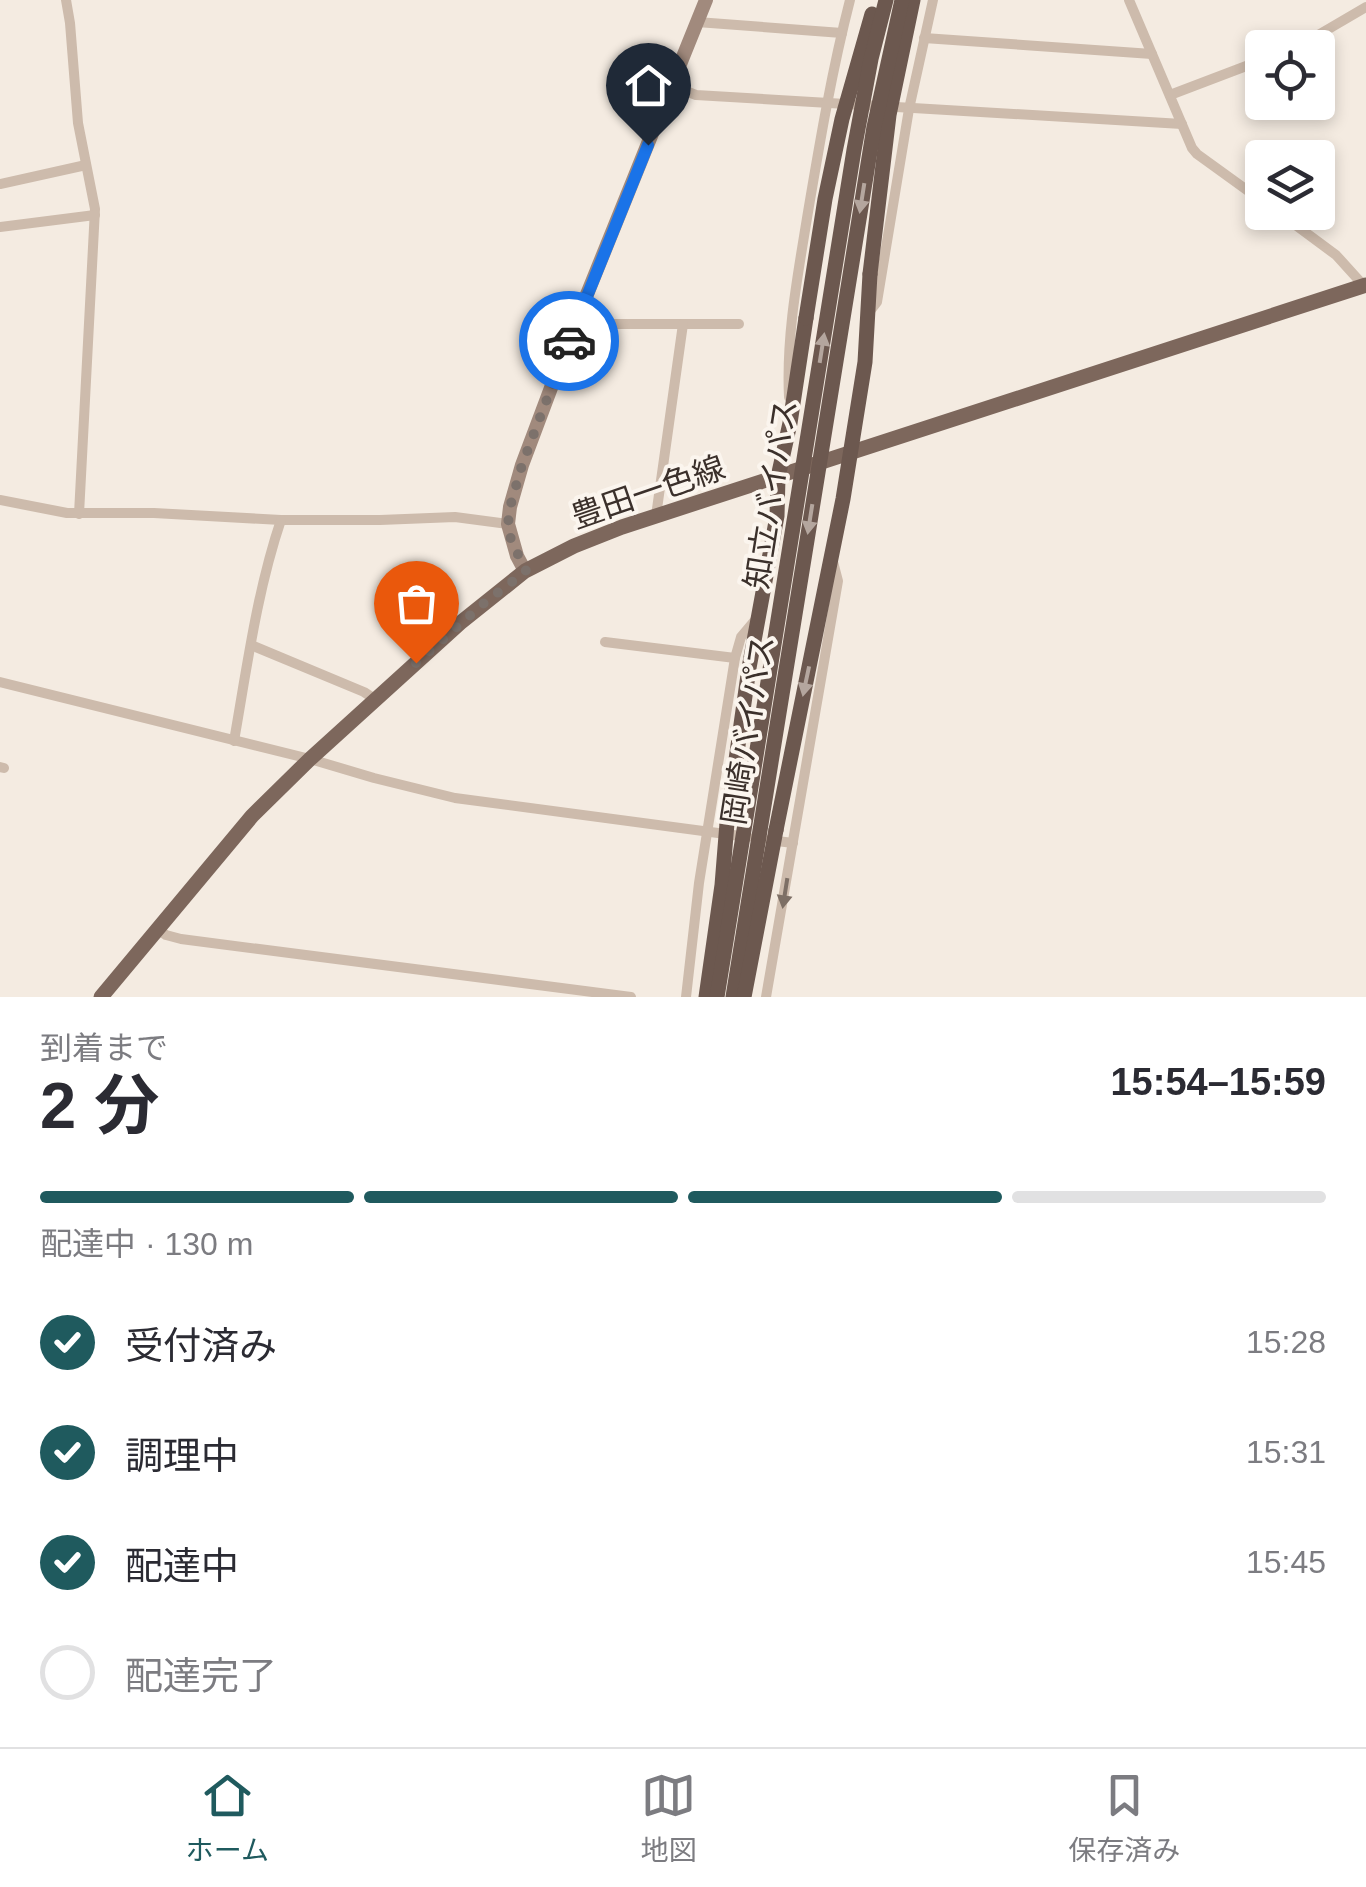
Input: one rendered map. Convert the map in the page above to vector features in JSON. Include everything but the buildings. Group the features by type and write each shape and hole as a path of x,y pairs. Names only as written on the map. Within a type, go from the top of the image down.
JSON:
{"highway":[{"path":"706,997 733,772 825,199 842,119 876,0"},
{"name":"知立バイパス","path":"716,997 854,150 870,59 886,0"},
{"name":"岡崎バイパス","path":"733,997 874,127 902,0"},
{"path":"744,997 850,455 864,362 889,115 913,0"}],"main road":[{"path":"526,571 517,556 508,524 522,465 706,0"},
{"name":"豊田一色線","path":"101,997 252,816 483,604 526,571 574,546 656,516 1365,285"}],"street":[{"path":"66,0 78,123 95,215 79,514"},
{"path":"790,423 790,334 827,102 850,0"},
{"path":"866,316 877,302 909,109 933,0"},
{"path":"1129,0 1197,154 1245,189"},
{"path":"1327,30 1366,7"},
{"path":"697,22 842,32"},
{"path":"924,38 1152,54"},
{"path":"1170,94 1245,66"},
{"path":"673,86 696,95 1182,124"},
{"path":"0,184 86,165"},
{"path":"0,227 95,215"},
{"path":"1302,230 1336,255 1365,285"},
{"path":"576,324 739,324"},
{"path":"656,516 684,324"},
{"path":"0,500 79,514 281,520 455,518 508,524"},
{"path":"234,741 270,552 281,520"},
{"path":"766,997 838,581 832,556"},
{"path":"686,997 734,658 741,637 759,616"},
{"path":"605,642 734,658"},
{"path":"251,645 376,700"},
{"path":"0,682 455,798 793,843"},
{"path":"157,929 182,939 630,997"}],"way so far":[{"path":"416,663 526,571 511,540 510,507 569,341"}],"route":[{"path":"569,341 648,145"}]}
